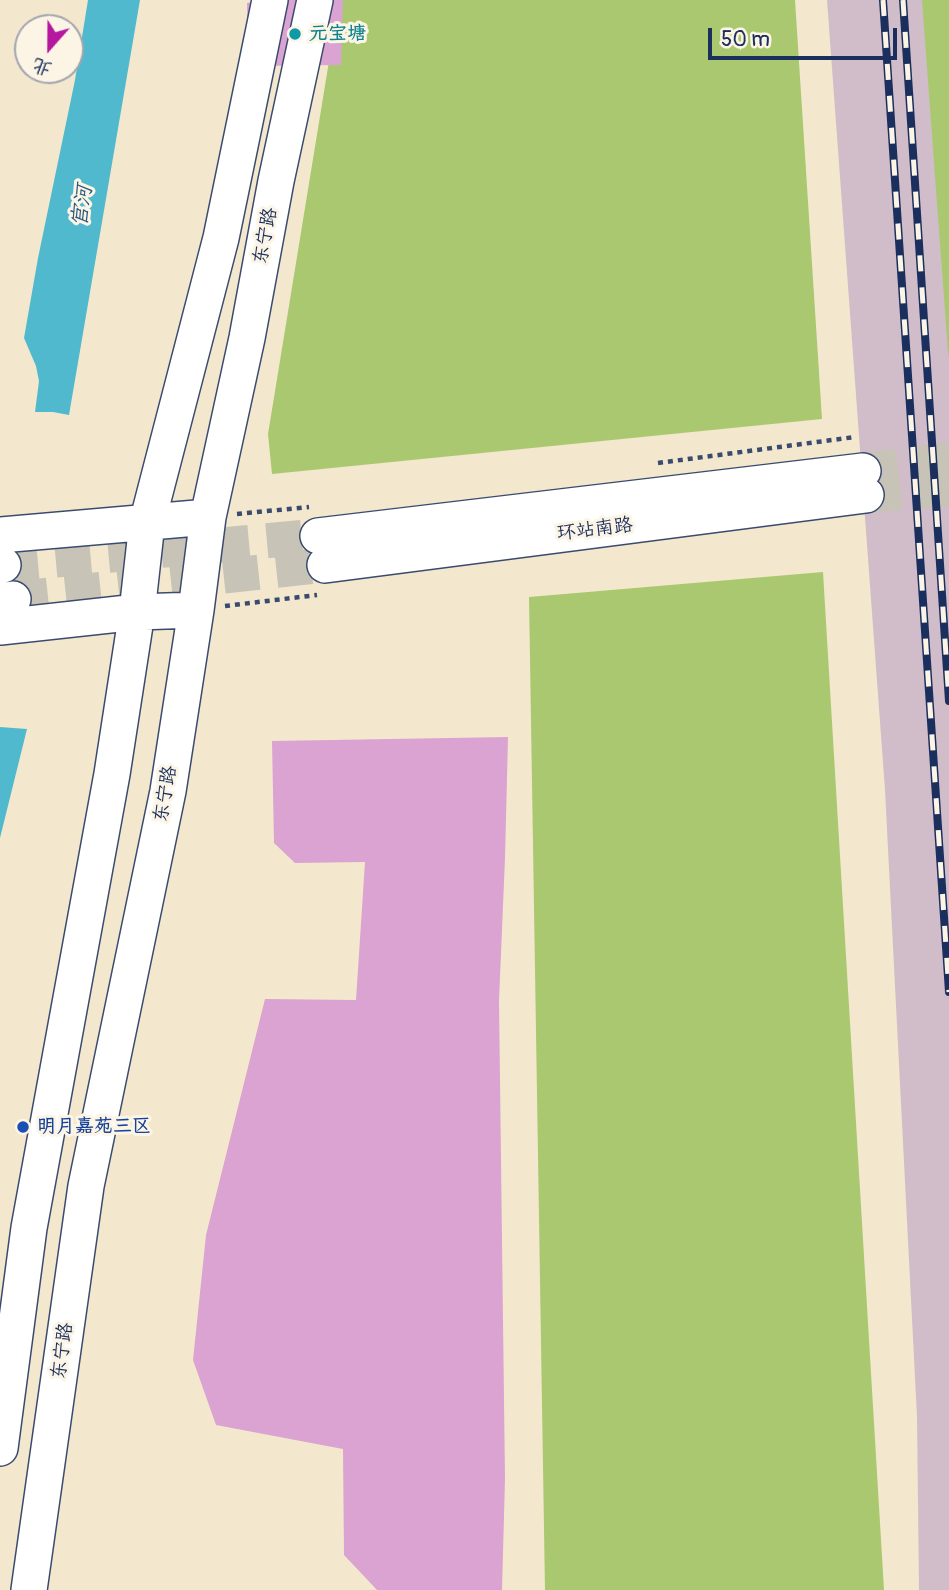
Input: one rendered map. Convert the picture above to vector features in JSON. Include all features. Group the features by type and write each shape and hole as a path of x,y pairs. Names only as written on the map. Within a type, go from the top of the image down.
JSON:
{"main road":[{"path":"0,1448 29,1228 112,774 137,612 147,523 221,238 270,0"},
{"name":"东宁路","path":"29,1590 86,1186 168,791 208,517 315,0"},
{"name":"环站南路","path":"321,551 865,483"},
{"path":"1,555 147,523 208,517"},
{"path":"4,609 137,612 196,610"}],"shaded area":[{"path":"827,0 949,0 949,1590 919,1590 917,1417 885,790"}],"green space":[{"path":"339,0 795,0 822,419 272,474 268,434"},
{"path":"922,0 949,0 949,356 948,352"},
{"path":"823,572 884,1590 545,1590 529,597"}],"water":[{"name":"官河","path":"88,0 140,0 69,415 35,412 39,381 36,366 24,338 74,84 84,84 84,25"},
{"path":"0,727 27,729 0,838"}],"building":[{"name":"元宝塘","path":"253,0 343,0 341,65 248,66 247,3"},
{"path":"508,737 499,1001 505,1479 502,1590 377,1590 344,1555 343,1449 216,1425 193,1360 206,1235 265,999 356,1000 365,862 295,863 274,843 272,741"}],"tunnel":[{"path":"863,471 949,459"},
{"path":"866,495 949,489"},
{"path":"3,565 318,536"},
{"path":"13,599 325,565"}],"railway":[{"path":"883,0 949,992"},
{"path":"903,0 949,701"}],"place":[{"name":"元宝塘","path":"295,34"},
{"name":"明月嘉苑三区","path":"23,1127"}]}
